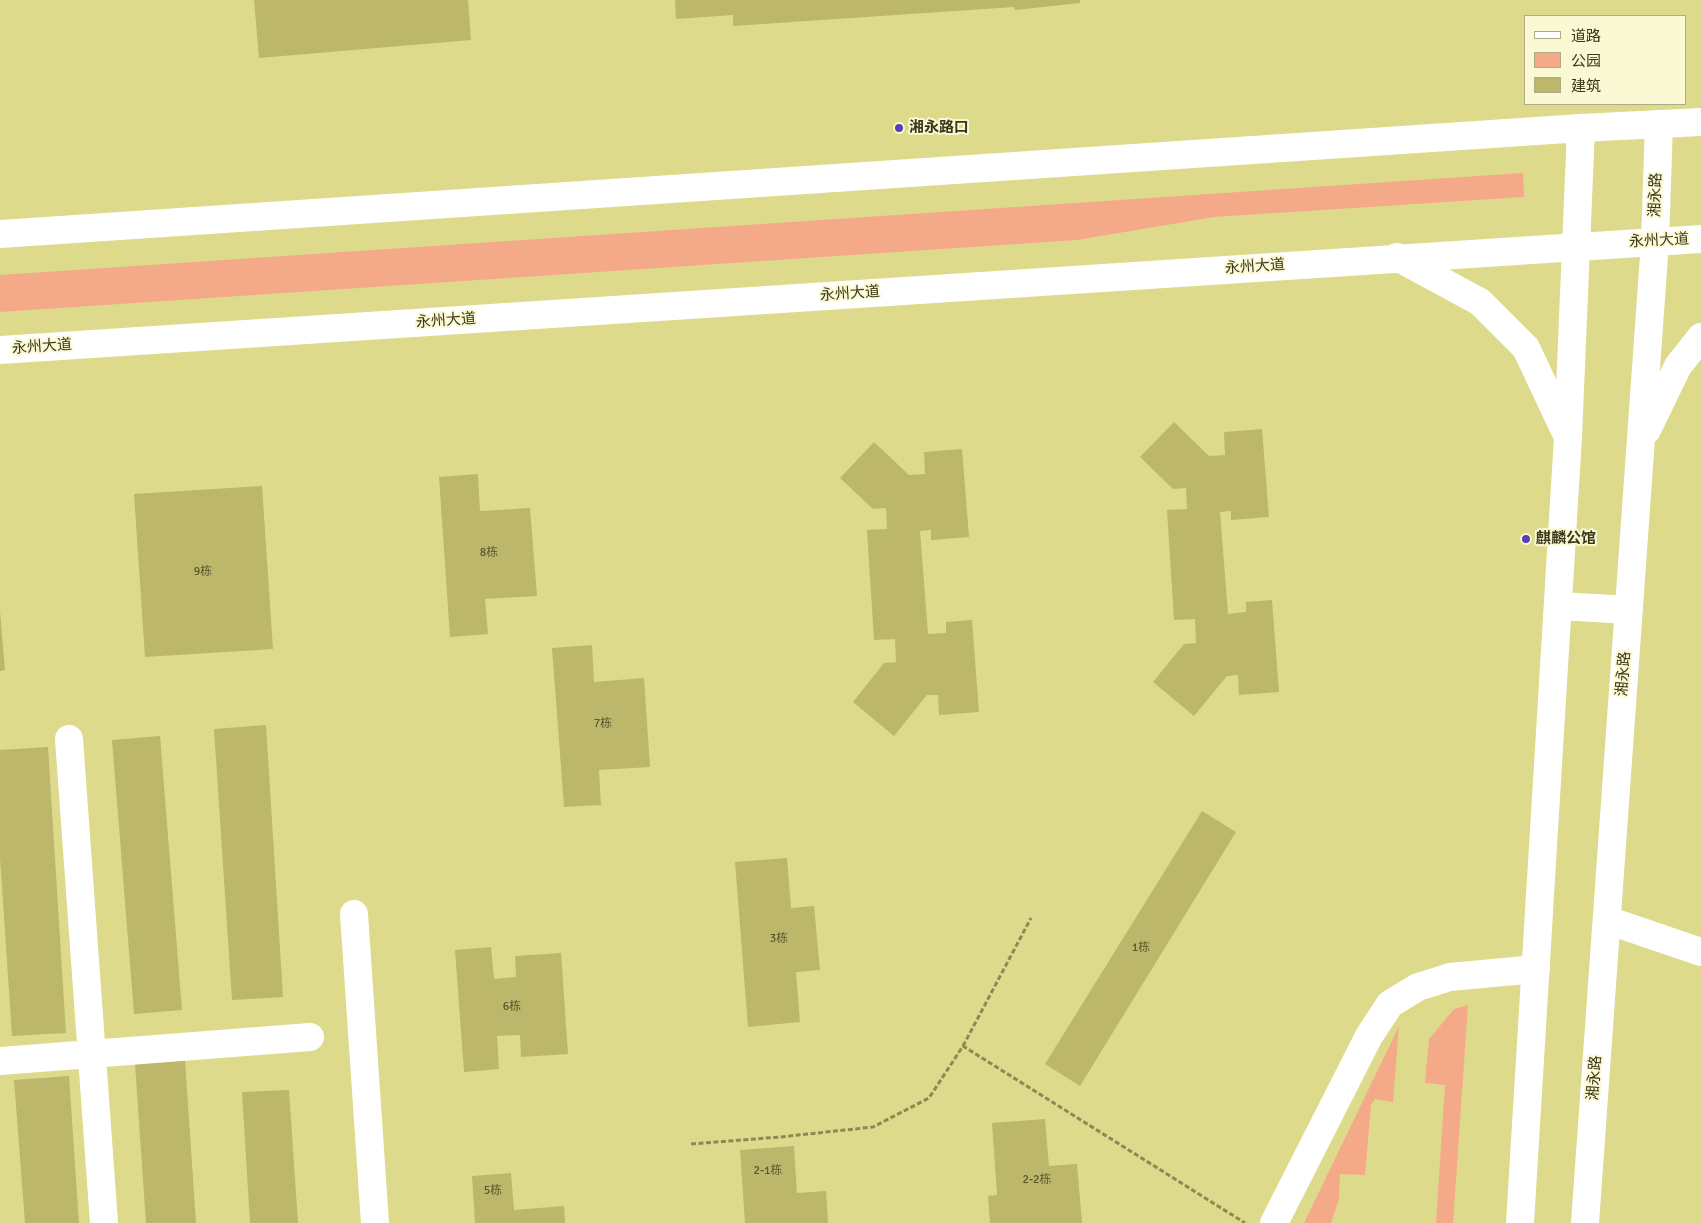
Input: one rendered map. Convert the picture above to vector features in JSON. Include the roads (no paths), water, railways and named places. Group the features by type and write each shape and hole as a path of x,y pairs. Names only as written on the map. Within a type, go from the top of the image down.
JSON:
{"main road":[{"path":"0,234 1581,128 1701,122"},
{"name":"湘永路","path":"1585,1223 1655,242 1659,124"},
{"path":"1520,1223 1559,606 1581,128"},
{"name":"永州大道","path":"0,350 1576,245 1701,239"},
{"path":"1397,257 1480,302 1526,348 1568,437"},
{"path":"1640,443 1678,366 1701,337"},
{"path":"1559,606 1629,610"},
{"path":"69,739 104,1223"},
{"path":"354,914 375,1223"},
{"path":"1606,920 1701,952"},
{"path":"1274,1223 1369,1036 1390,1004 1418,987 1450,977 1536,969"},
{"path":"0,1061 310,1037"}],"place":[{"name":"湘永路口","path":"899,128"},
{"name":"麒麟公馆","path":"1526,539"}]}
